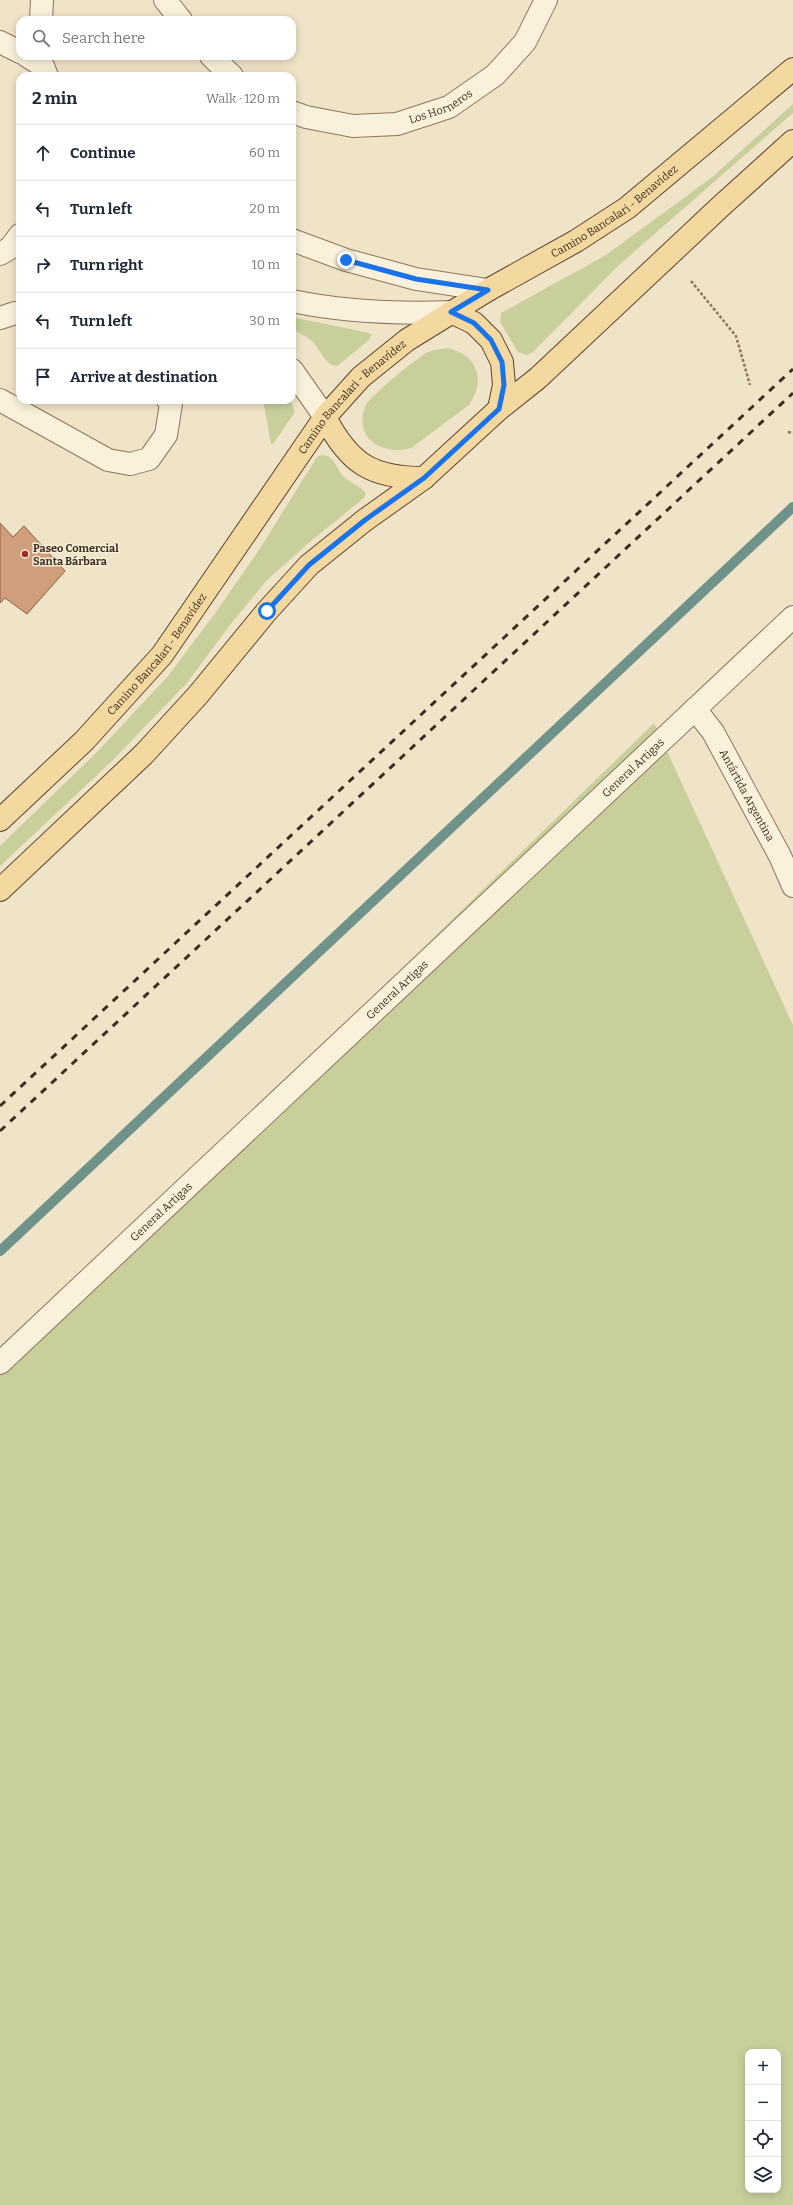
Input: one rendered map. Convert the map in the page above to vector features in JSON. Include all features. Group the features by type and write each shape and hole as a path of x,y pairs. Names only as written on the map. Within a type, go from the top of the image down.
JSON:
{"main road":[{"name":"Camino Bancalari - Benavídez","path":"0,820 84,741 162,655 325,417 361,377 407,340 451,312 576,240 627,208 793,69"},
{"path":"0,890 144,754 198,695 267,611 309,565 365,520 424,478 499,409 538,378 720,207 793,142"},
{"path":"451,312 474,323 491,340 502,362 504,385 499,409"},
{"path":"325,417 336,440 359,462 375,471 399,478 424,478"}],"street":[{"path":"41,16 42,0"},
{"path":"165,0 178,16"},
{"name":"Los Horneros","path":"296,113 306,117 353,126 397,124 449,107 495,75 525,42 546,0"},
{"path":"0,42 16,50"},
{"path":"215,60 228,72"},
{"path":"296,241 346,260 416,279 488,290"},
{"path":"296,302 360,312 406,314 451,312"},
{"path":"0,318 16,313"},
{"path":"296,376 325,417"},
{"path":"0,400 108,460 130,464 148,459 166,435 171,404"},
{"name":"General Artigas","path":"0,1363 793,617"},
{"name":"Antártida Argentina","path":"695,709 713,732 786,858 793,886"}],"path":[{"path":"691,281 736,336 750,385"},
{"path":"788,432 793,433"}],"green space":[{"path":"793,104 793,113 619,265 533,352 527,355 518,352 500,322 501,313 606,255 711,178"},
{"path":"296,318 369,333 372,335 368,341 337,366 326,361 316,345 296,331"},
{"path":"447,348 466,356 476,369 478,378 477,386 469,405 411,448 401,450 391,449 381,447 373,442 367,436 363,428 362,418 368,402 392,379 426,353"},
{"path":"264,404 292,404 295,412 273,444 271,444"},
{"path":"326,455 329,457 345,478 366,493 364,498 312,540 267,580 230,625 187,683 110,763 0,866 0,846 98,751 168,676 216,612 259,550 317,457"},
{"path":"654,723 793,1025 793,2205 0,2205 0,1360"}],"building":[{"name":"Paseo Comercial Santa Bárbara","path":"0,523 13,537 24,526 65,571 27,614 5,598 0,603"}],"waterway":[{"path":"0,1251 793,507"}],"railway":[{"path":"0,1106 793,369"},
{"path":"0,1131 793,393"}],"place":[{"name":"Paseo Comercial Santa Bárbara","path":"25,554"}],"route":[{"path":"267,611 309,565 365,520 424,478 499,409 504,385 502,362 491,340 474,323 451,312 488,290 416,279 346,260"}]}
